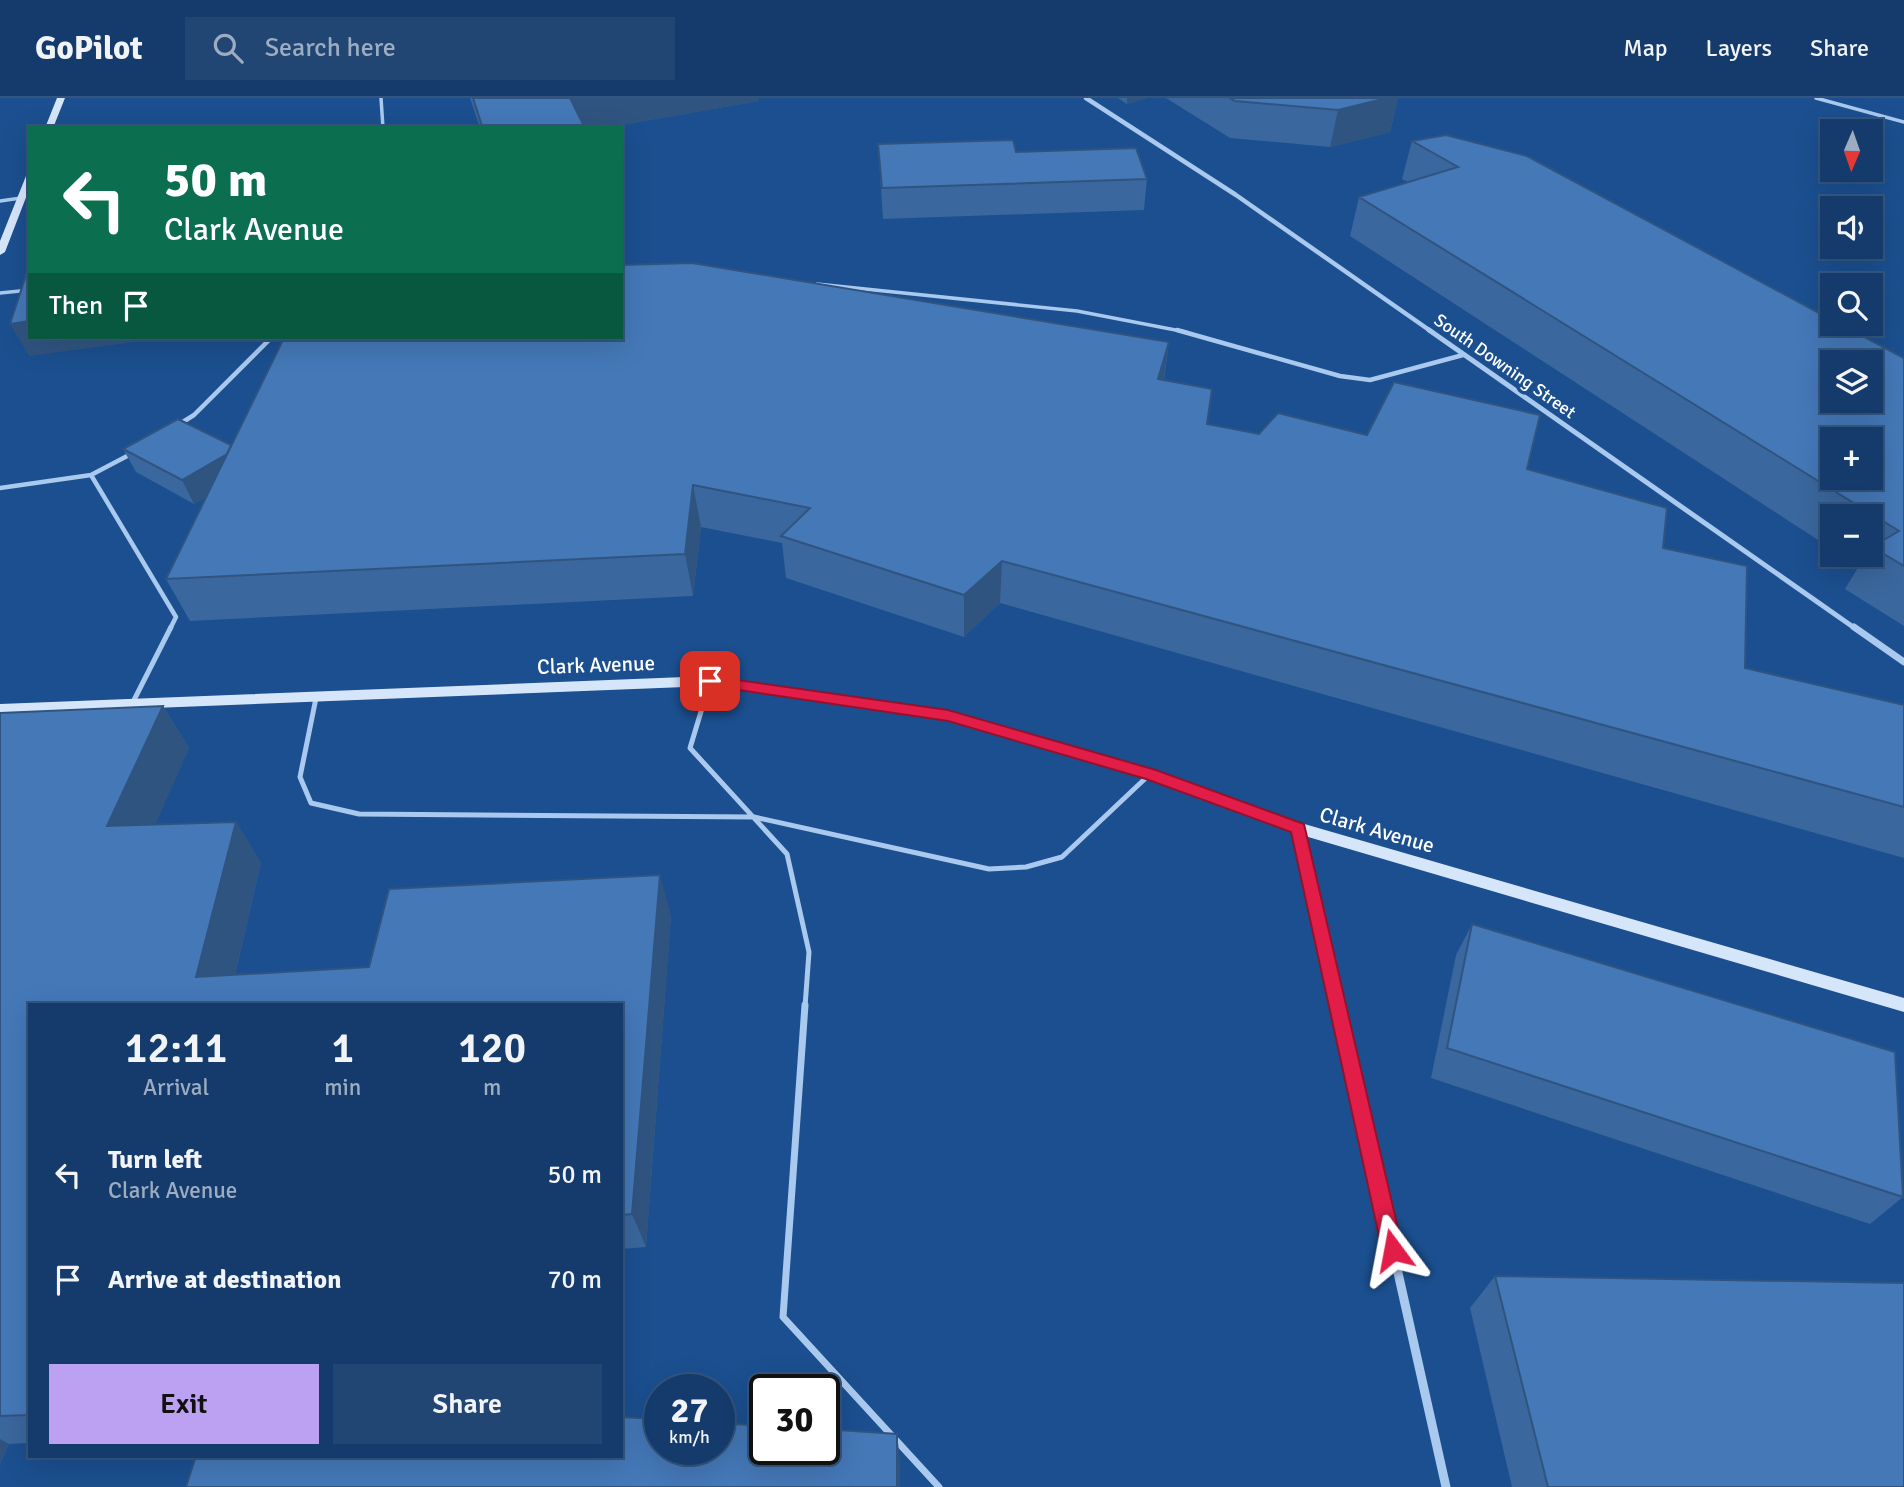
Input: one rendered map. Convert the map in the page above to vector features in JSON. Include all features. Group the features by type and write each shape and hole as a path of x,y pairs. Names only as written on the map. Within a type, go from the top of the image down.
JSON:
{"street":[{"path":"50,126 61,98"},
{"name":"South Downing Street","path":"1086,98 1236,195 1904,662"},
{"path":"0,252 28,181"},
{"name":"Clark Avenue","path":"0,709 710,681 948,716 1150,774 1298,828 1904,1005"},
{"path":"1298,828 1446,1487"}],"lane":[{"path":"381,98 383,126"},
{"path":"1816,98 1904,122"},
{"path":"0,201 21,198"},
{"path":"804,283 1077,311 1186,332 1340,376 1370,380 1463,355"},
{"path":"0,293 28,290"},
{"path":"171,429 194,415 269,340"},
{"path":"0,488 91,475 137,451"},
{"path":"91,475 176,617 132,704"},
{"path":"710,681 690,748 787,854 809,952 783,1317 939,1487"},
{"path":"316,698 300,777 311,803 359,814 754,817 989,869 1026,867 1062,857 1150,774"}],"building":[{"path":"473,98 570,98 584,126 482,126"},
{"path":"1230,98 1387,98 1338,110 1235,101"},
{"path":"1446,135 1527,156 1820,314 1820,336 1863,336 1904,358 1904,566 1883,554 1883,540 1899,531 1883,521 1883,504 1855,504 1833,490 1883,490 1883,427 1820,427 1820,482 1359,197 1458,167 1412,141"},
{"path":"1013,140 1016,152 1136,148 1147,179 882,188 878,144"},
{"path":"692,263 1169,342 1158,379 1212,389 1207,424 1259,434 1278,413 1367,435 1394,382 1540,415 1527,469 1667,508 1663,548 1747,566 1745,668 1904,705 1904,807 1002,561 964,595 781,536 810,508 693,485 685,554 166,579 283,340 623,340 623,265"},
{"path":"26,275 28,275 28,321 10,324"},
{"path":"178,419 231,445 227,454 182,480 123,449"},
{"path":"163,706 107,826 236,822 196,977 369,967 389,889 660,875 632,1214 623,1215 623,1003 28,1003 28,1415 0,1416 0,713"},
{"path":"1472,924 1895,1052 1903,1197 1447,1048"},
{"path":"1495,1276 1904,1283 1904,1487 1548,1487"},
{"path":"623,1417 644,1418 644,1465 735,1465 735,1424 749,1425 749,1465 840,1465 840,1430 897,1434 897,1487 186,1487 195,1458 623,1458"}],"route":[{"path":"710,681 948,716 1150,774 1298,828 1393,1250"}]}
